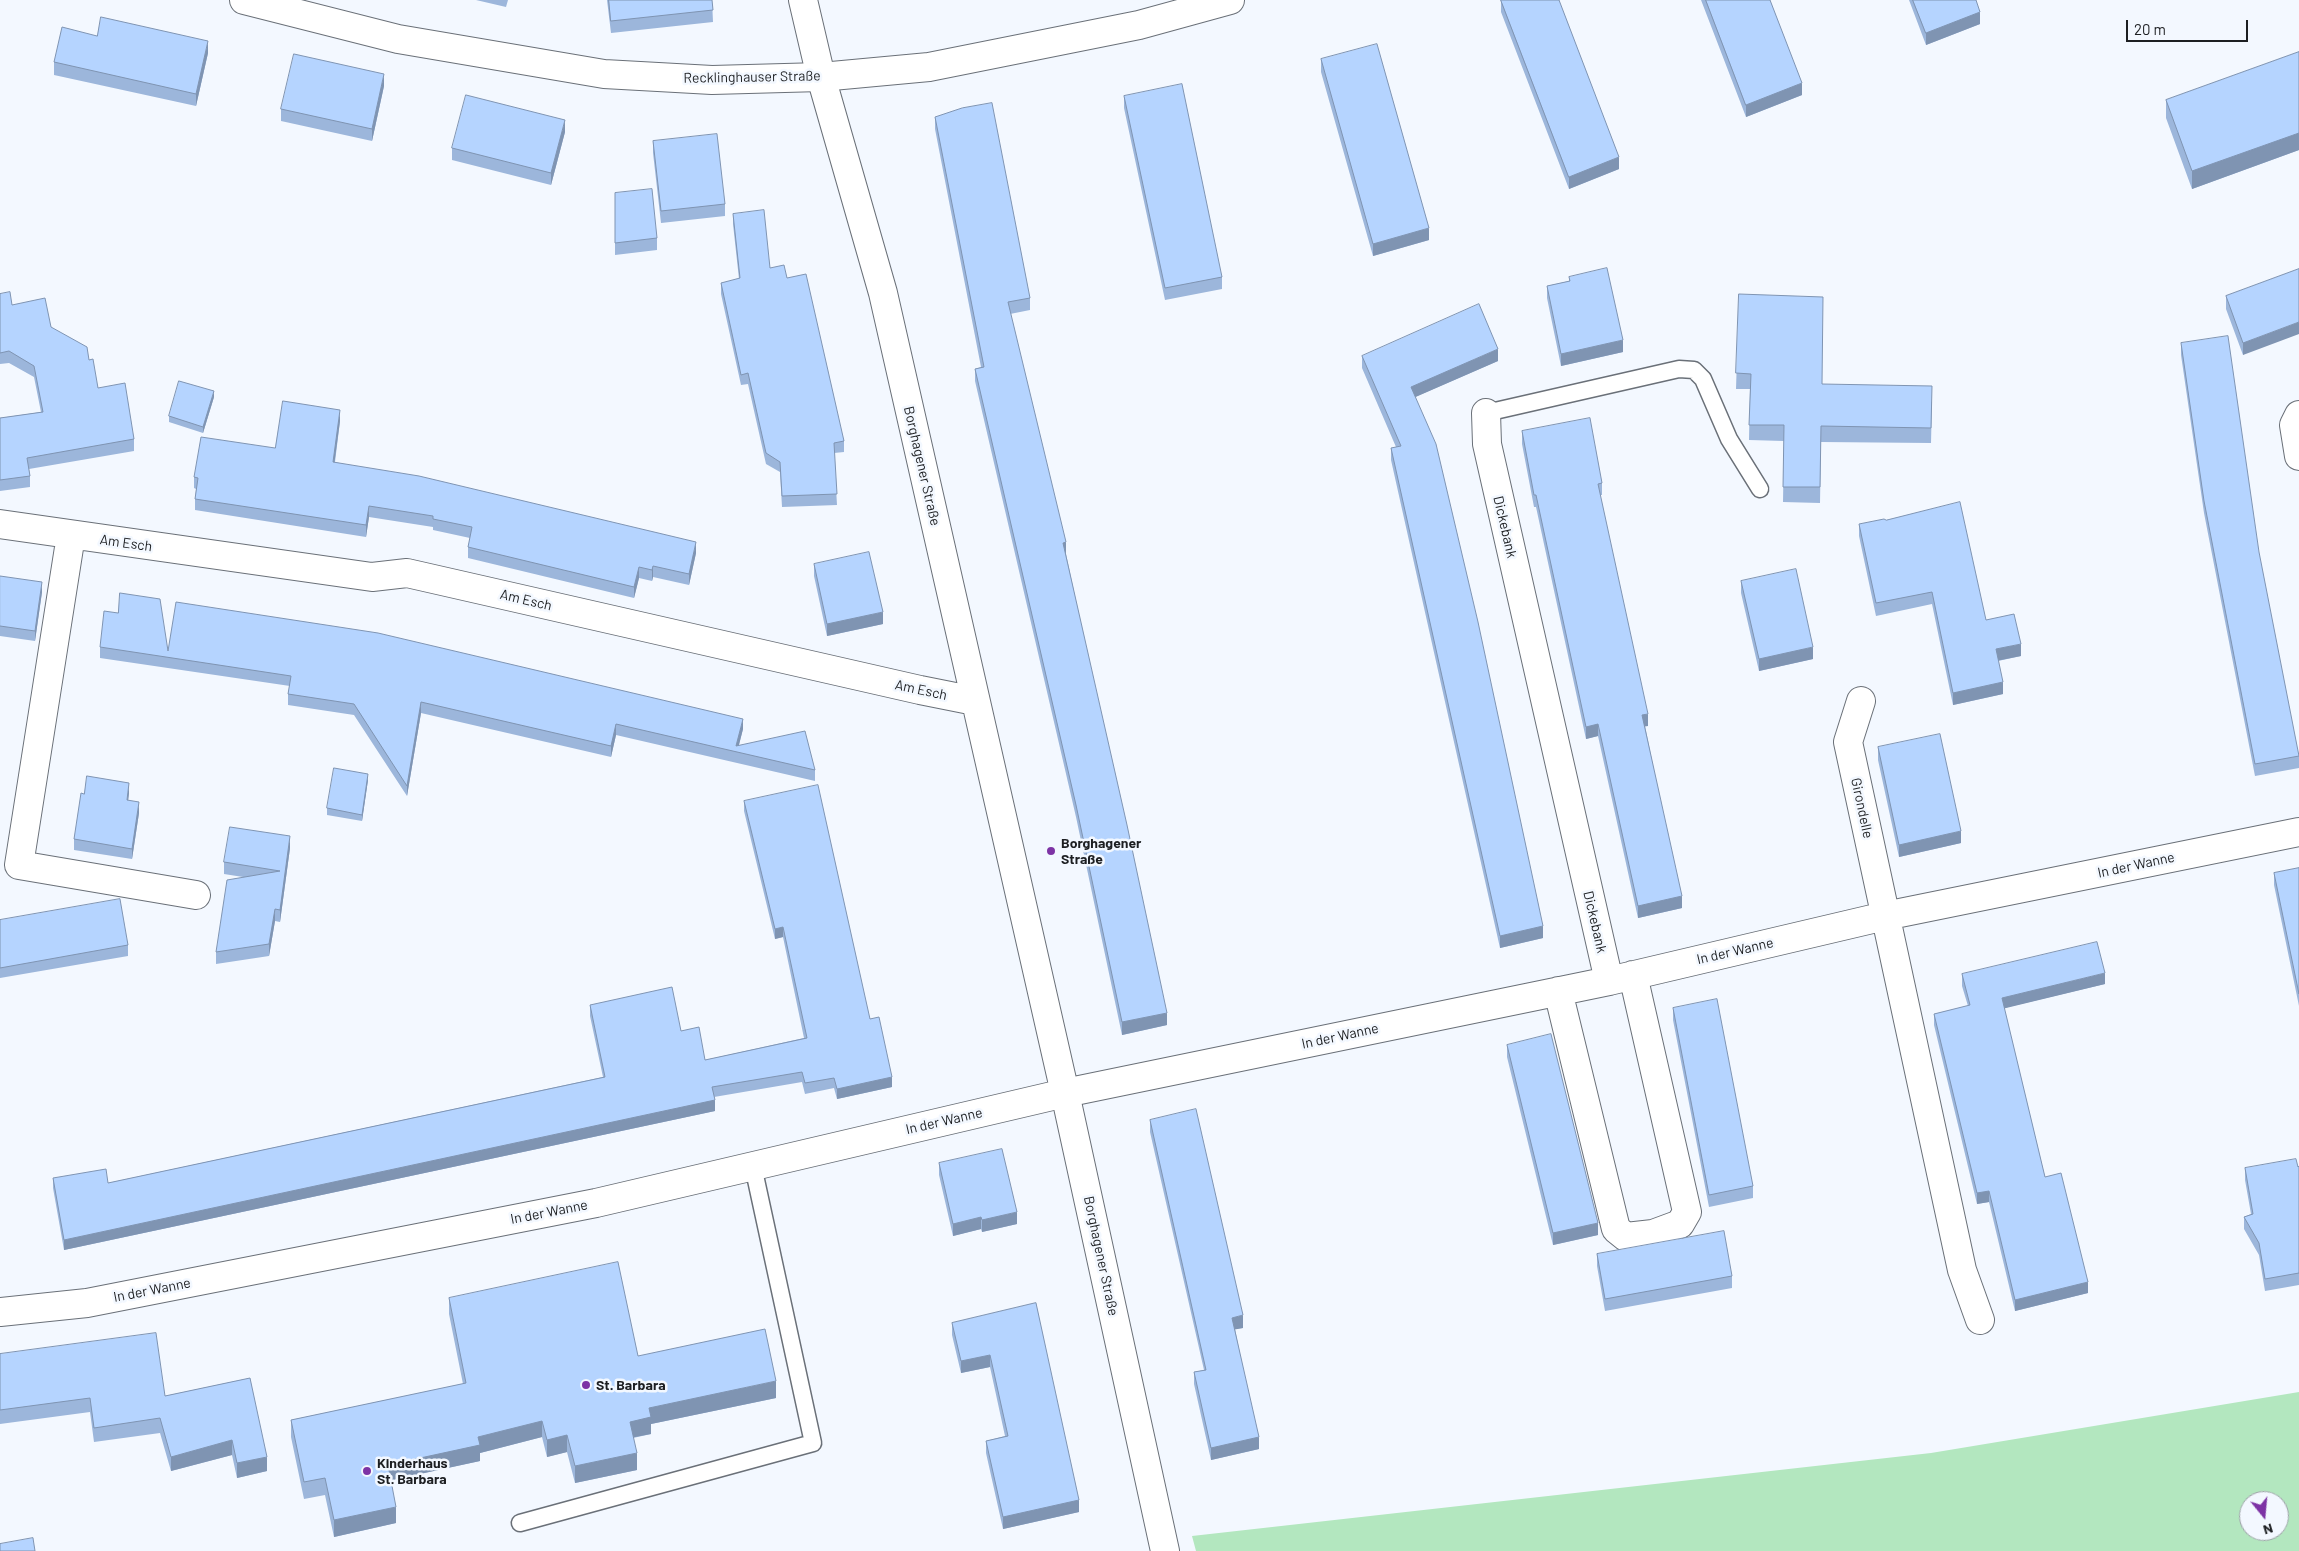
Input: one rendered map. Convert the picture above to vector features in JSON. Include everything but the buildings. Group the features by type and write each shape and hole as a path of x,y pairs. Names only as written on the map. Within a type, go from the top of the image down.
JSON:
{"street":[{"name":"Recklinghauser Straße","path":"244,0 398,39 604,74 712,80 821,77 929,68 1139,25 1230,0"},
{"name":"Borghagener Straße","path":"803,0 821,77 883,293 1065,1093 1165,1551"},
{"name":"Dickebank","path":"1486,413 1487,444 1621,978 1687,1212 1680,1224 1653,1234 1626,1237 1616,1229 1558,991"},
{"path":"2299,416 2294,425 2299,456"},
{"name":"Am Esch","path":"0,524 372,577 407,573 920,690 976,701"},
{"path":"71,535 20,865 196,895"},
{"name":"Girondelle","path":"1861,701 1848,742 1885,916"},
{"name":"In der Wanne","path":"0,1312 86,1303 596,1202 1065,1093 1621,978 1885,916 2299,832"},
{"path":"1885,916 1962,1270 1980,1320"}],"lane":[{"name":"Dickebank","path":"1486,413 1680,369 1694,370 1703,379 1729,439 1760,489"},
{"path":"520,1523 812,1444 753,1166"}],"green space":[{"path":"2299,1392 2299,1551 1196,1551 1192,1536 1931,1453"}],"place":[{"name":"Borghagener Straße","path":"1051,851"},
{"name":"St. Barbara","path":"586,1385"},
{"name":"Kinderhaus St. Barbara","path":"367,1471"}]}
